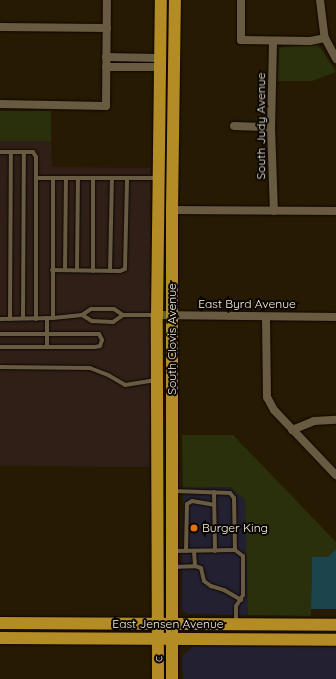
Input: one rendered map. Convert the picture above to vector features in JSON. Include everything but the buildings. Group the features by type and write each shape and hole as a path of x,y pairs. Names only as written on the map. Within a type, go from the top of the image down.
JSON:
{"main road":[{"name":"South Clovis Avenue","path":"157,639 157,316 161,0"},
{"name":"South Clovis Avenue","path":"172,679 172,210 175,0"},
{"path":"159,148 164,159 165,203 167,209 172,210"},
{"name":"East Jensen Avenue","path":"0,623 336,625"},
{"name":"East Jensen Avenue","path":"0,638 336,640"},
{"name":"c","path":"157,639 158,679"}],"street":[{"path":"0,104 106,106 107,0"},
{"path":"241,0 241,40 273,42 310,41 325,38"},
{"path":"320,0 325,38 336,59"},
{"path":"0,27 107,28"},
{"name":"South Judy Avenue","path":"273,42 270,127 274,211"},
{"path":"106,57 160,62"},
{"path":"106,67 160,62"},
{"path":"234,126 270,127"},
{"path":"172,210 336,211"},
{"name":"East Byrd Avenue","path":"157,316 336,317"},
{"path":"266,317 267,398 274,410 336,475"},
{"path":"292,430 314,421 336,420"}],"lane":[{"path":"0,152 24,152 35,154 36,319"},
{"path":"10,319 12,152"},
{"path":"22,318 24,152"},
{"path":"36,178 158,178"},
{"path":"53,178 53,318"},
{"path":"65,270 66,178"},
{"path":"76,270 78,178"},
{"path":"92,270 93,178"},
{"path":"110,271 112,178"},
{"path":"52,270 123,270 126,266 127,178"},
{"path":"0,319 36,319 82,315 92,309 114,309 124,316"},
{"path":"82,315 92,321 113,322 124,316 157,316"},
{"path":"47,347 48,318"},
{"path":"0,334 99,334 102,336 102,343 95,347 0,347"},
{"path":"0,367 90,368 108,374 116,381 126,385 157,379"},
{"path":"172,491 230,493 234,498 234,550"},
{"path":"214,492 215,551"},
{"path":"186,551 187,504 192,501 214,505"},
{"path":"172,551 234,550 242,556 243,595 236,606 236,624"},
{"path":"194,551 195,566"},
{"path":"172,567 195,566 201,568 204,581 211,586 224,590 240,600"}],"shaded area":[{"path":"0,141 51,141 52,167 150,168 150,467 0,466"},
{"path":"230,487 245,500 248,615 187,614 182,609 183,488"},
{"path":"194,646 336,647 336,679 183,679 182,656"}],"green space":[{"path":"316,44 322,50 336,72 312,81 278,81 279,49 282,47"},
{"path":"0,111 51,111 51,141 0,141"},
{"path":"182,435 233,435 336,542 336,549 328,557 312,557 311,616 248,615 245,500 230,487 183,488"}],"water":[{"path":"336,549 336,609 311,609 312,557 328,557"}],"place":[{"name":"Burger King","path":"194,528"}]}
